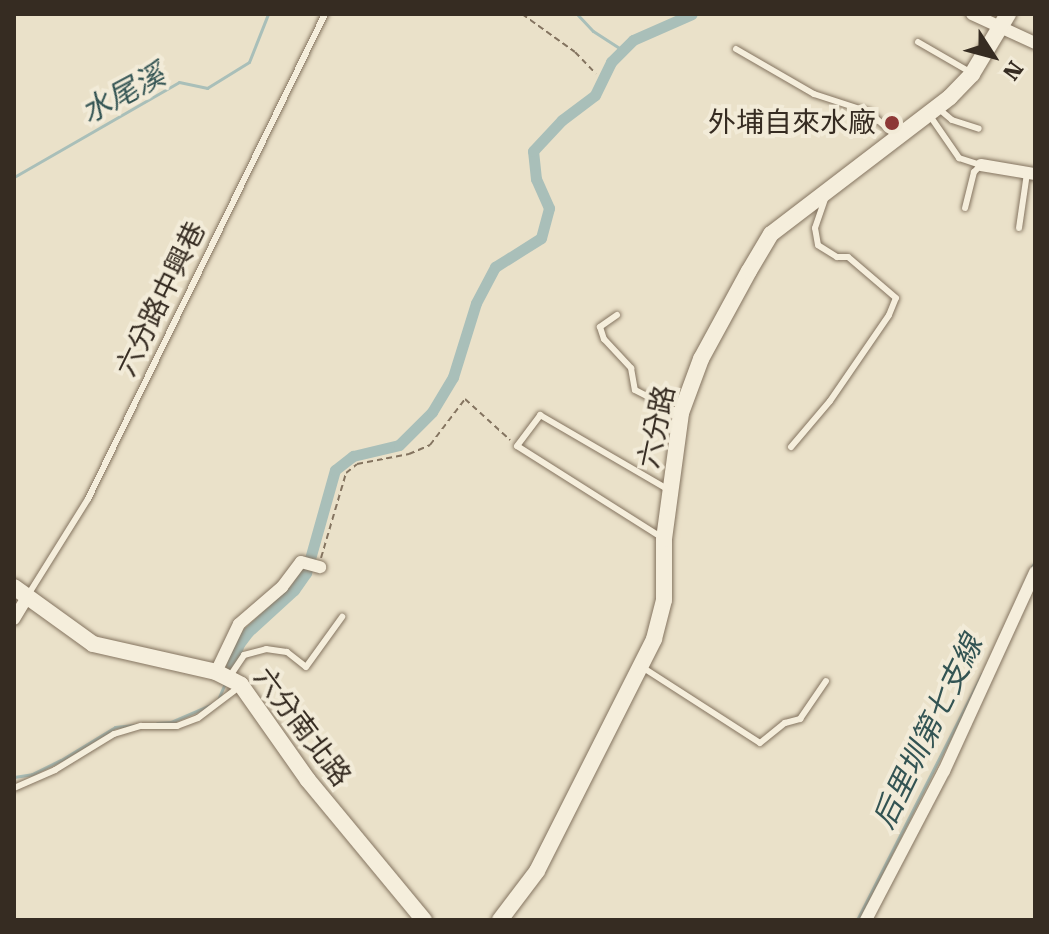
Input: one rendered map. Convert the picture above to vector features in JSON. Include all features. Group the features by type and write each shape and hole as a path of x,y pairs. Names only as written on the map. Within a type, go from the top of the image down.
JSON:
{"street":[{"path":"972,14 1004,21 1035,43"},
{"name":"六分路","path":"500,920 537,871 654,639 664,600 664,539 681,413 701,359 771,234 950,97 972,74 1004,21"},
{"path":"981,165 1031,174"},
{"path":"229,677 239,624 282,587 301,562 320,567"},
{"path":"866,920 944,771 1035,572"},
{"path":"14,619 20,592"},
{"name":"六分南北路","path":"20,592 93,644 229,677 308,780 424,920"}],"lane":[{"name":"六分路中興巷","path":"20,592 88,499 325,14"},
{"path":"918,42 972,74"},
{"path":"736,49 814,94 869,112 897,136"},
{"path":"932,109 979,129"},
{"path":"932,109 959,158 981,165 974,172 965,208"},
{"path":"1019,228 1031,174"},
{"path":"791,447 830,401 889,315 896,298 848,257 837,257 818,245 815,228 827,192"},
{"path":"617,315 600,327 610,346 631,368 635,390 681,413"},
{"path":"664,539 517,446 540,415 670,491"},
{"path":"14,788 55,770 114,734 141,726 177,726 198,718 244,655 266,649 287,652 306,667 342,617"},
{"path":"642,667 760,743 785,723 800,719 826,681"}],"path":[{"path":"522,14 575,52 596,74"},
{"path":"320,567 328,524 346,473 357,464 409,454 430,445 465,399 517,446"}],"waterway":[{"name":"水尾溪","path":"14,177 179,82 207,88 249,62 268,14"},
{"name":"水尾溪","path":"577,14 593,31 622,50"},
{"path":"231,667 239,644 248,632 294,590 306,573 335,470 353,456 399,445 432,412 453,377 476,303 495,267 541,238 549,208 536,179 533,151 562,120 595,95 611,62 633,40 692,14"},
{"name":"后里圳第七支線","path":"1031,569 1035,561"},
{"name":"后里圳第七支線","path":"857,920 982,674"},
{"path":"157,723 171,722 217,702 225,683"},
{"path":"14,777 32,774 61,760 115,727 134,725"}],"place":[{"name":"外埔自來水廠","path":"892,123"}]}
